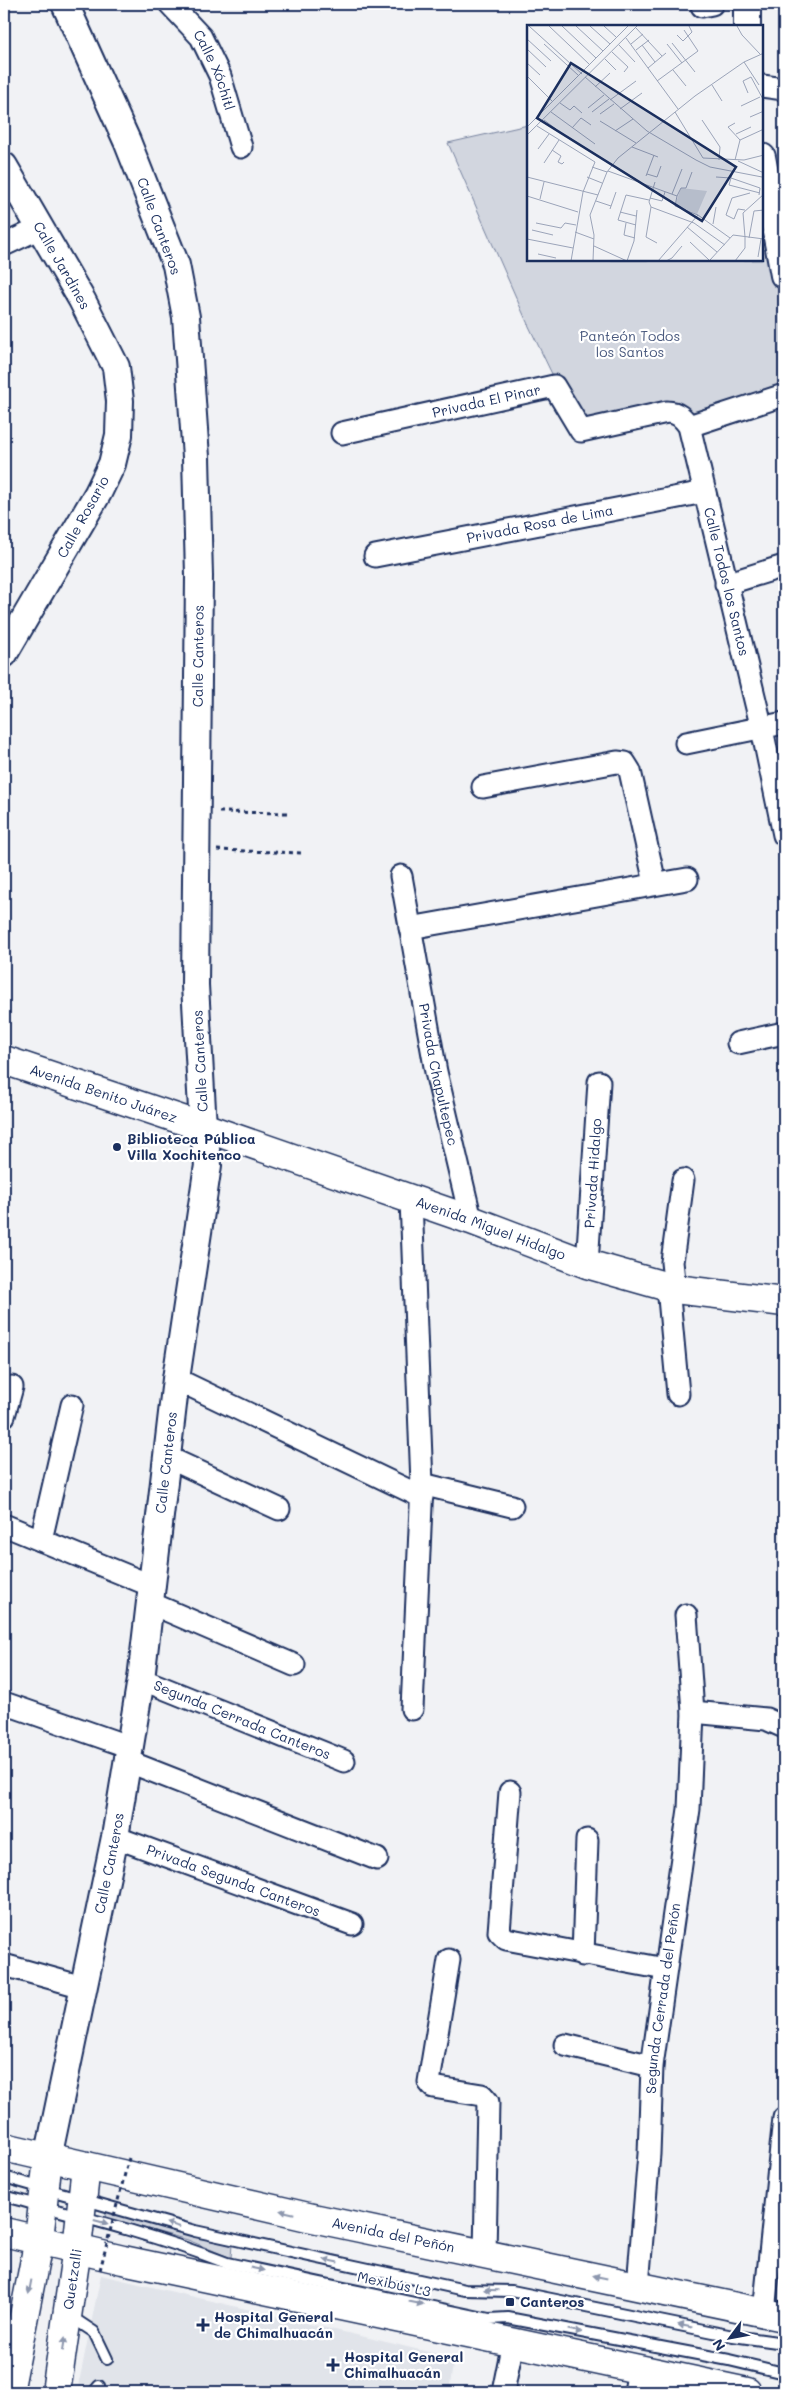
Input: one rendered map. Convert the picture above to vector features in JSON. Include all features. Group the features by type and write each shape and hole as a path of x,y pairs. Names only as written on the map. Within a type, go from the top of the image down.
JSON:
{"main road":[{"name":"Avenida Benito Juárez","path":"4,1060 203,1127"},
{"name":"Avenida Miguel Hidalgo","path":"203,1127 472,1220 587,1264 672,1288 784,1302"},
{"name":"Avenida del Peñón","path":"4,2146 48,2158 308,2217 774,2314"},
{"path":"9,2392 39,2239 48,2158"},
{"name":"Quetzalli","path":"56,2392 77,2248 86,2166"},
{"path":"4,2232 123,2260 513,2342 637,2381 747,2392"}],"street":[{"name":"Calle Xóchitl","path":"170,4 200,37 220,76 241,146"},
{"path":"747,4 747,25"},
{"name":"Calle Canteros","path":"48,2158 115,1836 129,1754 141,1679 176,1379 208,1165 203,1127 195,985 199,576 196,457 186,317 176,265 127,141 69,5"},
{"path":"763,86 784,89"},
{"path":"763,162 784,275"},
{"name":"Calle Jardines","path":"4,166 82,300 116,368"},
{"path":"4,245 40,228"},
{"name":"Calle Rosario","path":"4,654 98,493 112,464 119,435 120,418 116,368"},
{"name":"Privada El Pinar","path":"342,433 554,386 581,431 667,412 678,414 689,426"},
{"path":"689,426 784,395"},
{"name":"Calle Todos los Santos","path":"689,426 762,729 784,835"},
{"name":"Privada Rosa de Lima","path":"375,556 704,492"},
{"path":"726,584 784,566"},
{"path":"686,743 784,723"},
{"path":"483,787 617,762 625,763 630,771 655,883"},
{"name":"Privada Chapultepec","path":"402,876 436,1072 472,1220"},
{"path":"410,928 687,878"},
{"path":"738,1044 784,1033"},
{"name":"Privada Hidalgo","path":"587,1264 599,1082"},
{"path":"678,1394 672,1262 683,1180"},
{"path":"411,1200 422,1491 412,1710"},
{"path":"176,1379 422,1491 512,1506"},
{"path":"4,1416 12,1387"},
{"path":"41,1540 72,1405"},
{"path":"167,1457 279,1510"},
{"path":"4,1525 41,1540 294,1665"},
{"name":"Segunda Cerrada del Peñón","path":"638,2285 650,2154 652,2066 689,1809 692,1712 686,1615"},
{"name":"Segunda Cerrada Canteros","path":"141,1679 344,1761"},
{"path":"4,1702 377,1859"},
{"path":"692,1712 766,1719 784,1727"},
{"path":"510,1792 500,1934 506,1939 583,1956 665,1970"},
{"name":"Privada Segunda Canteros","path":"115,1836 352,1924"},
{"path":"583,1956 587,1840"},
{"path":"448,1960 430,2082 433,2087 482,2095 488,2102 484,2253"},
{"path":"4,1965 83,1987"},
{"path":"565,2045 652,2066"},
{"path":"774,2314 784,2118"},
{"path":"503,2392 513,2342"}],"lane":[{"name":"Mexibús L3","path":"4,2177 43,2198 81,2208 227,2263 488,2319 508,2318 729,2360 784,2374"},
{"name":"Mexibús L3","path":"4,2196 43,2198 81,2208 465,2290 512,2291 733,2336 784,2344"},
{"path":"68,2315 94,2332 107,2359"}],"path":[{"path":"198,812 291,813"},
{"path":"197,849 301,853"},
{"path":"100,2270 129,2158"}],"shaded area":[{"name":"Hospital General de Chimalhuacán","path":"101,2275 454,2358 449,2392 77,2392"}],"green space":[{"name":"Panteón Todos los Santos","path":"527,125 527,261 763,261 763,185 784,299 784,395 689,426 669,424 580,432 526,320 448,143"},
{"path":"105,2211 232,2244 231,2258 188,2240 107,2218"}],"place":[{"name":"Biblioteca Pública Villa Xochitenco","path":"117,1147"},
{"name":"Canteros","path":"510,2302"},
{"name":"Hospital General de Chimalhuacán","path":"203,2325"},
{"name":"Hospital General Chimalhuacán","path":"333,2365"}]}
